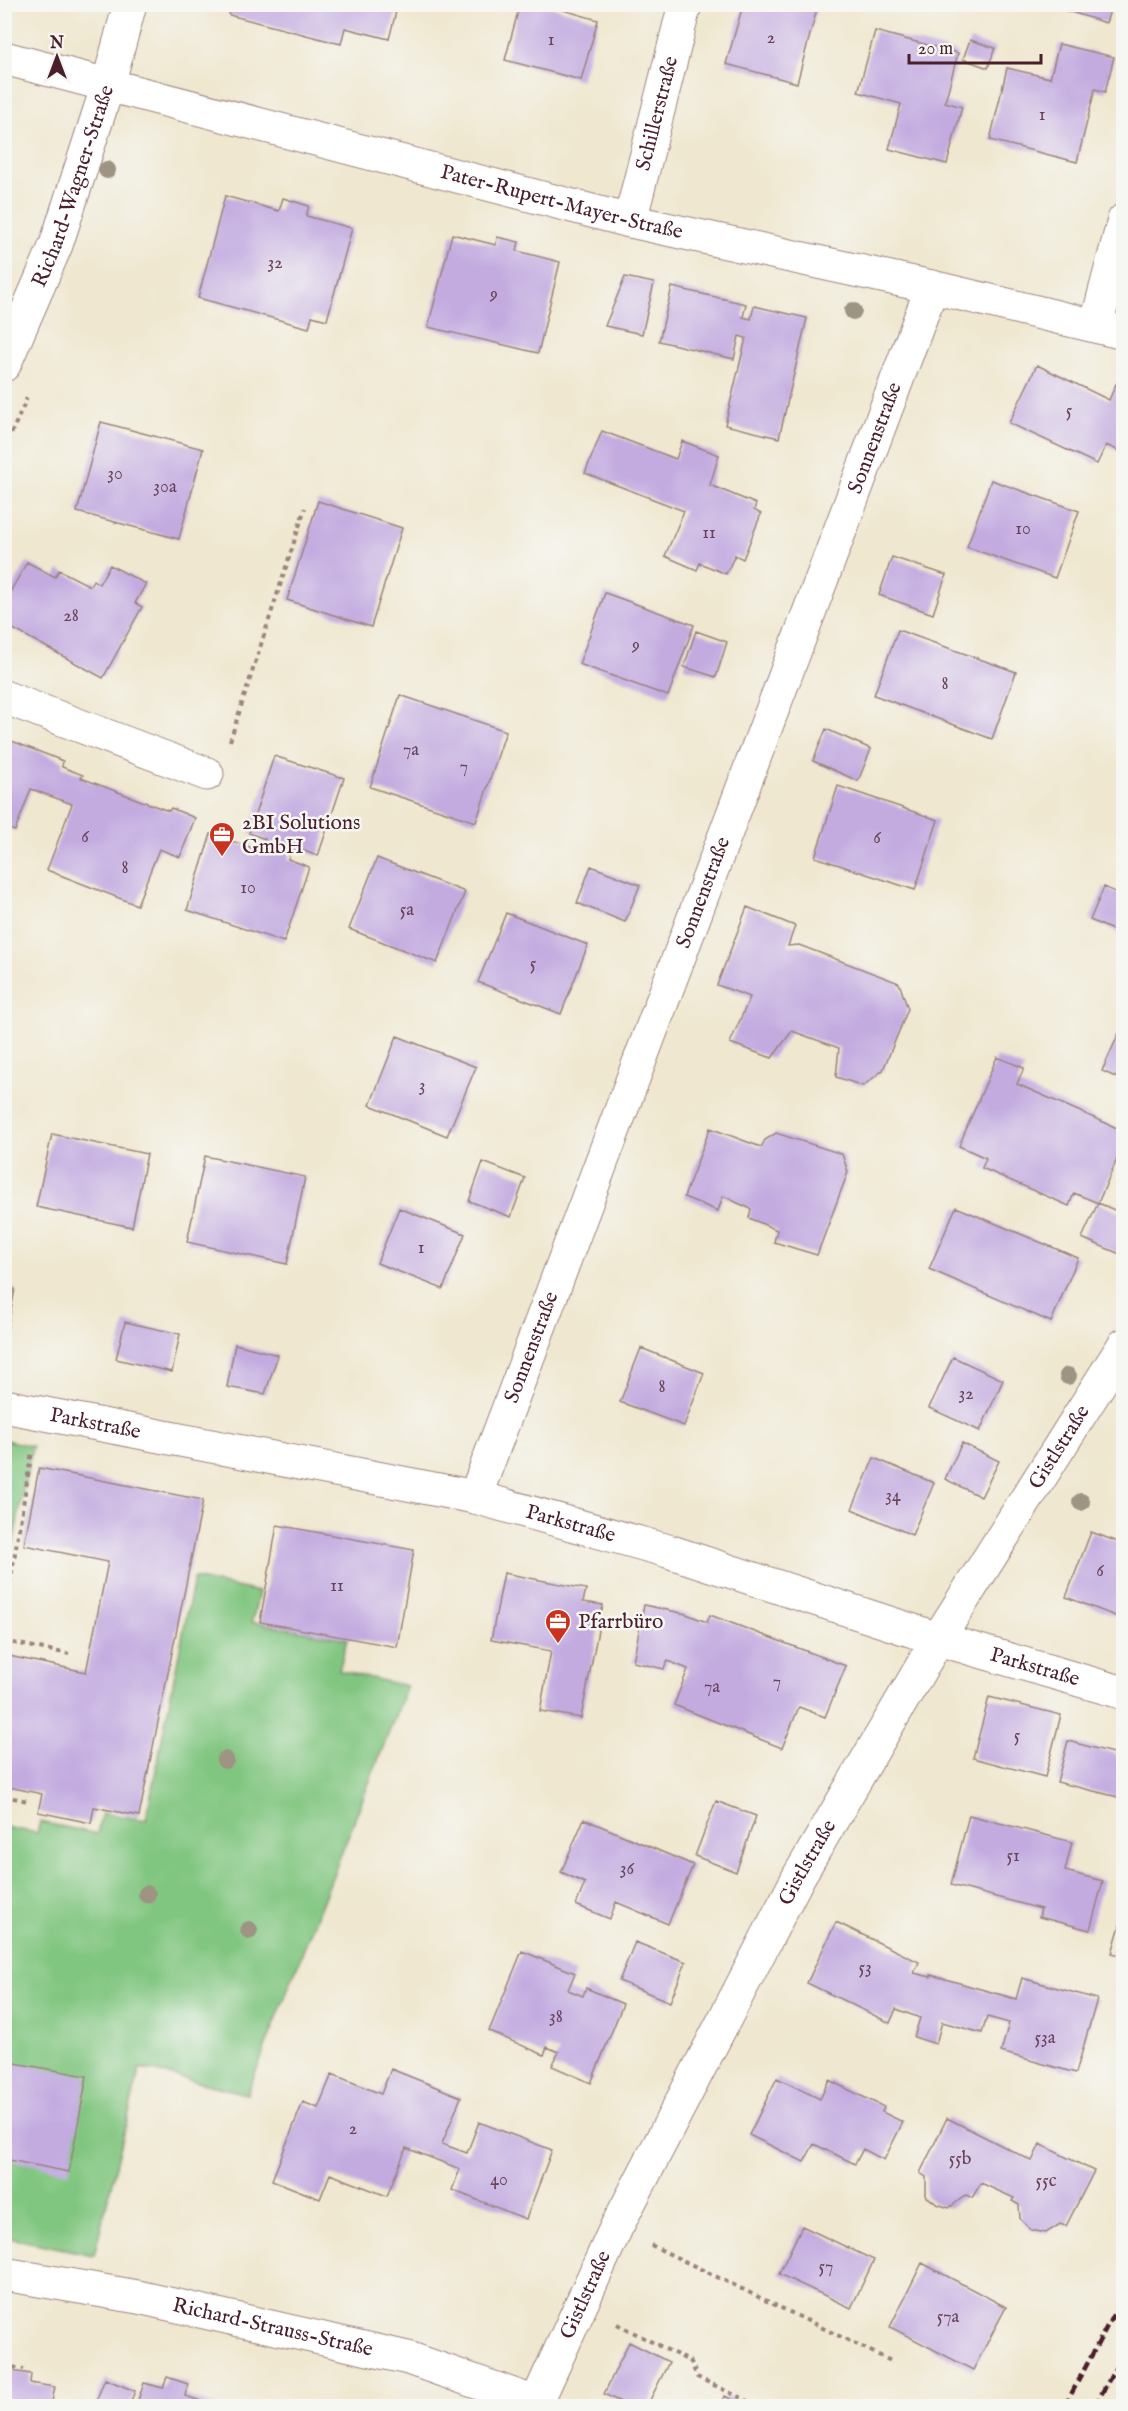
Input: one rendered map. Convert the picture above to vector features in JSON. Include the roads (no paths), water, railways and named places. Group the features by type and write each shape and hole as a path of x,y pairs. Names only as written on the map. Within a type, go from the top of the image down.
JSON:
{"street":[{"name":"Richard-Wagner-Straße","path":"4,365 56,245 108,85 130,4"},
{"name":"Schillerstraße","path":"630,221 685,4"},
{"name":"Pater-Rupert-Mayer-Straße","path":"4,58 630,221 932,287 1110,330"},
{"path":"1110,330 1124,220"},
{"name":"Sonnenstraße","path":"475,1497 932,287"},
{"path":"4,697 207,774"},
{"name":"Gistlstraße","path":"535,2405 616,2228 799,1876 938,1638 1124,1345"},
{"name":"Parkstraße","path":"4,1406 475,1497 668,1551 938,1638 1124,1692"},
{"name":"Richard-Strauss-Straße","path":"4,2274 138,2297 408,2358 535,2405"}],"railway":[{"path":"1065,2406 1124,2294"},
{"path":"1095,2406 1124,2352"}],"place":[{"name":"2BI Solutions GmbH","path":"222,858"},
{"name":"Pfarrbüro","path":"558,1645"}]}
